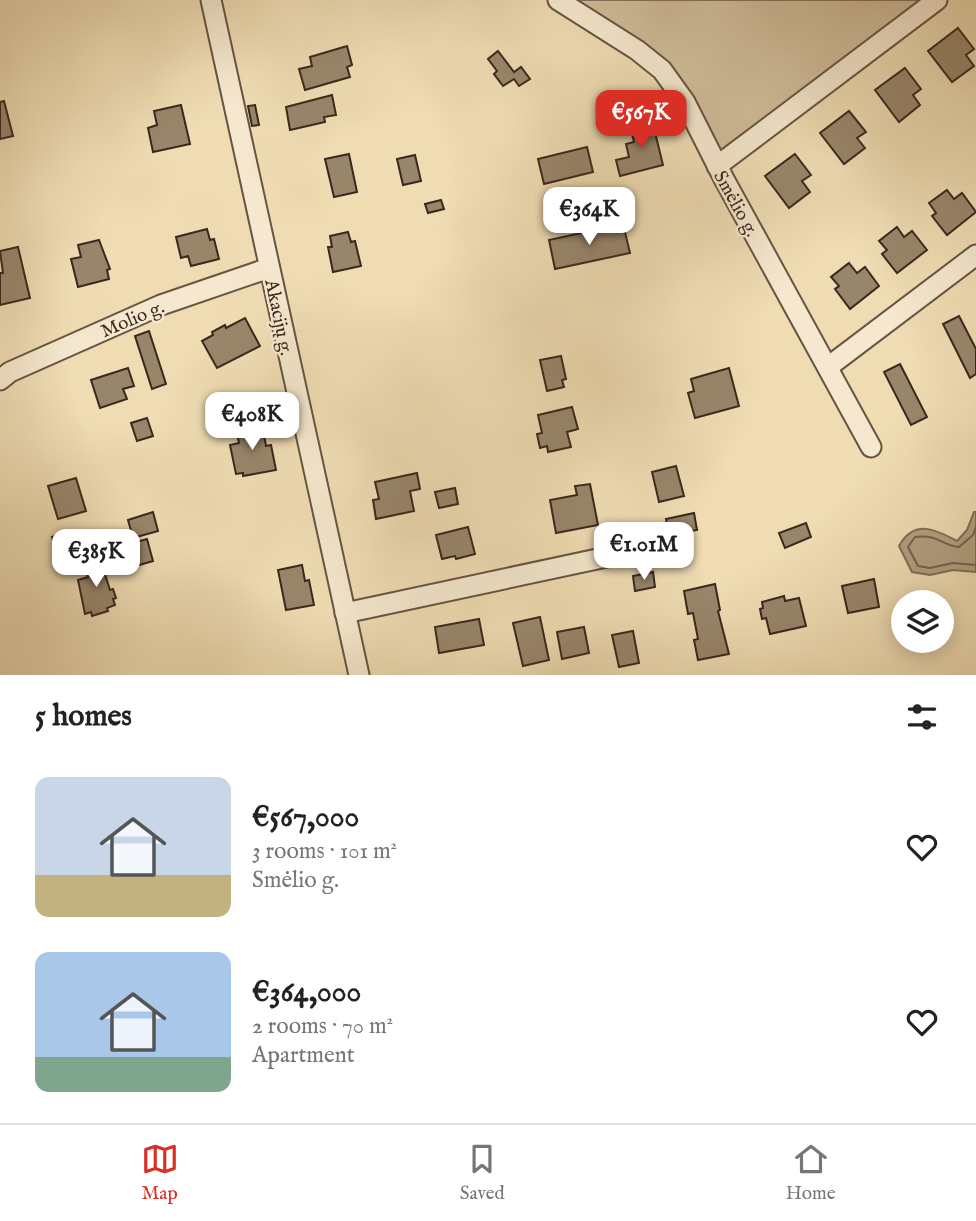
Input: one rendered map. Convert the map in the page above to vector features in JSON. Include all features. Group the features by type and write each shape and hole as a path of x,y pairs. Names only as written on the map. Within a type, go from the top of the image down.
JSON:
{"street":[{"name":"Akacijų g.","path":"211,0 359,675"},
{"name":"Smėlio g.","path":"558,0 637,50 662,70 685,102 717,166 871,447"},
{"path":"717,166 937,0"},
{"path":"828,367 976,255"},
{"name":"Molio g.","path":"0,380 10,372 160,305 269,268"},
{"path":"345,613 644,549"}],"shaded area":[{"path":"576,0 921,0 720,158 655,56"}],"water":[{"path":"974,512 976,572 953,570 930,575 912,572 899,546 911,532 918,529 933,530 957,541 967,530"}],"building":[{"path":"958,28 974,49 966,55 974,66 952,82 928,51"},
{"path":"347,46 352,65 347,67 350,77 305,90 299,69 312,66 310,57"},
{"path":"498,51 514,72 521,67 530,79 519,86 514,79 503,86 488,59"},
{"path":"905,68 921,89 913,95 920,105 899,122 875,90"},
{"path":"332,95 336,115 324,117 325,122 290,130 286,107"},
{"path":"4,101 13,136 0,139 0,102"},
{"path":"181,105 190,144 153,152 148,128 157,125 154,111"},
{"path":"255,105 259,125 252,126 248,106"},
{"path":"849,111 866,132 857,138 865,148 844,164 820,133"},
{"path":"652,120 663,165 620,176 616,160 629,157 626,144 634,142 630,126"},
{"path":"587,147 593,172 544,184 538,159"},
{"path":"349,154 357,192 334,197 325,159"},
{"path":"795,154 811,175 802,181 810,192 789,208 765,176"},
{"path":"415,155 421,181 403,185 397,159"},
{"path":"947,190 954,199 962,193 976,212 947,235 932,216 936,213 929,203"},
{"path":"441,200 444,209 428,213 425,204"},
{"path":"623,224 630,253 555,269 549,240"},
{"path":"897,227 904,237 912,231 927,250 897,273 882,254 887,250 879,241"},
{"path":"207,229 210,240 214,239 219,259 191,266 188,256 181,258 176,237"},
{"path":"348,232 351,242 355,241 361,266 333,272 328,247 332,247 330,236"},
{"path":"99,240 110,269 107,270 109,279 78,287 71,259 81,257 78,245"},
{"path":"18,247 30,298 0,305 0,273 3,273 0,251"},
{"path":"849,263 857,273 865,267 879,286 850,309 835,289 839,286 831,277"},
{"path":"959,316 976,349 976,374 970,378 943,324"},
{"path":"245,318 260,346 217,368 202,341 225,325 226,328"},
{"path":"149,331 166,384 152,389 135,336"},
{"path":"561,356 566,379 562,380 564,387 547,391 540,360"},
{"path":"900,364 927,417 911,425 884,372"},
{"path":"128,368 134,386 123,389 127,399 100,408 91,380"},
{"path":"729,368 739,406 695,418 688,393 694,391 691,379"},
{"path":"572,407 578,429 567,432 571,447 548,452 547,446 540,448 537,434 542,433 538,415"},
{"path":"147,418 153,436 137,441 131,423"},
{"path":"262,424 266,446 271,445 276,470 243,476 243,473 236,474 230,445 239,443 236,429"},
{"path":"676,466 684,496 659,502 652,472"},
{"path":"417,473 420,489 410,491 414,511 376,519 373,500 379,499 375,482"},
{"path":"76,478 86,511 58,519 48,486"},
{"path":"590,484 598,525 556,533 550,500 577,495 575,486"},
{"path":"455,488 458,504 439,508 435,492"},
{"path":"153,512 158,531 133,538 128,520"},
{"path":"694,513 697,530 669,535 666,519"},
{"path":"806,523 811,537 785,548 779,533"},
{"path":"468,527 475,554 442,559 436,535"},
{"path":"611,532 613,543 600,546 597,534"},
{"path":"66,533 70,546 56,550 52,537"},
{"path":"147,539 153,561 136,566 129,544"},
{"path":"99,556 110,590 113,589 116,598 113,599 115,605 107,608 108,611 92,616 91,612 85,614 78,580 88,577 83,561"},
{"path":"302,565 305,581 309,580 314,605 286,610 278,570"},
{"path":"653,572 655,587 635,591 633,576"},
{"path":"874,579 879,607 848,613 842,586"},
{"path":"715,584 718,611 729,654 698,660 694,640 698,639 693,613 688,614 684,591"},
{"path":"784,596 785,601 799,598 806,626 770,634 766,618 762,619 762,602"},
{"path":"540,617 549,660 523,666 513,623"},
{"path":"479,619 484,645 439,653 435,627"},
{"path":"584,627 589,653 562,659 557,632"},
{"path":"633,631 639,663 619,667 612,635"}]}
